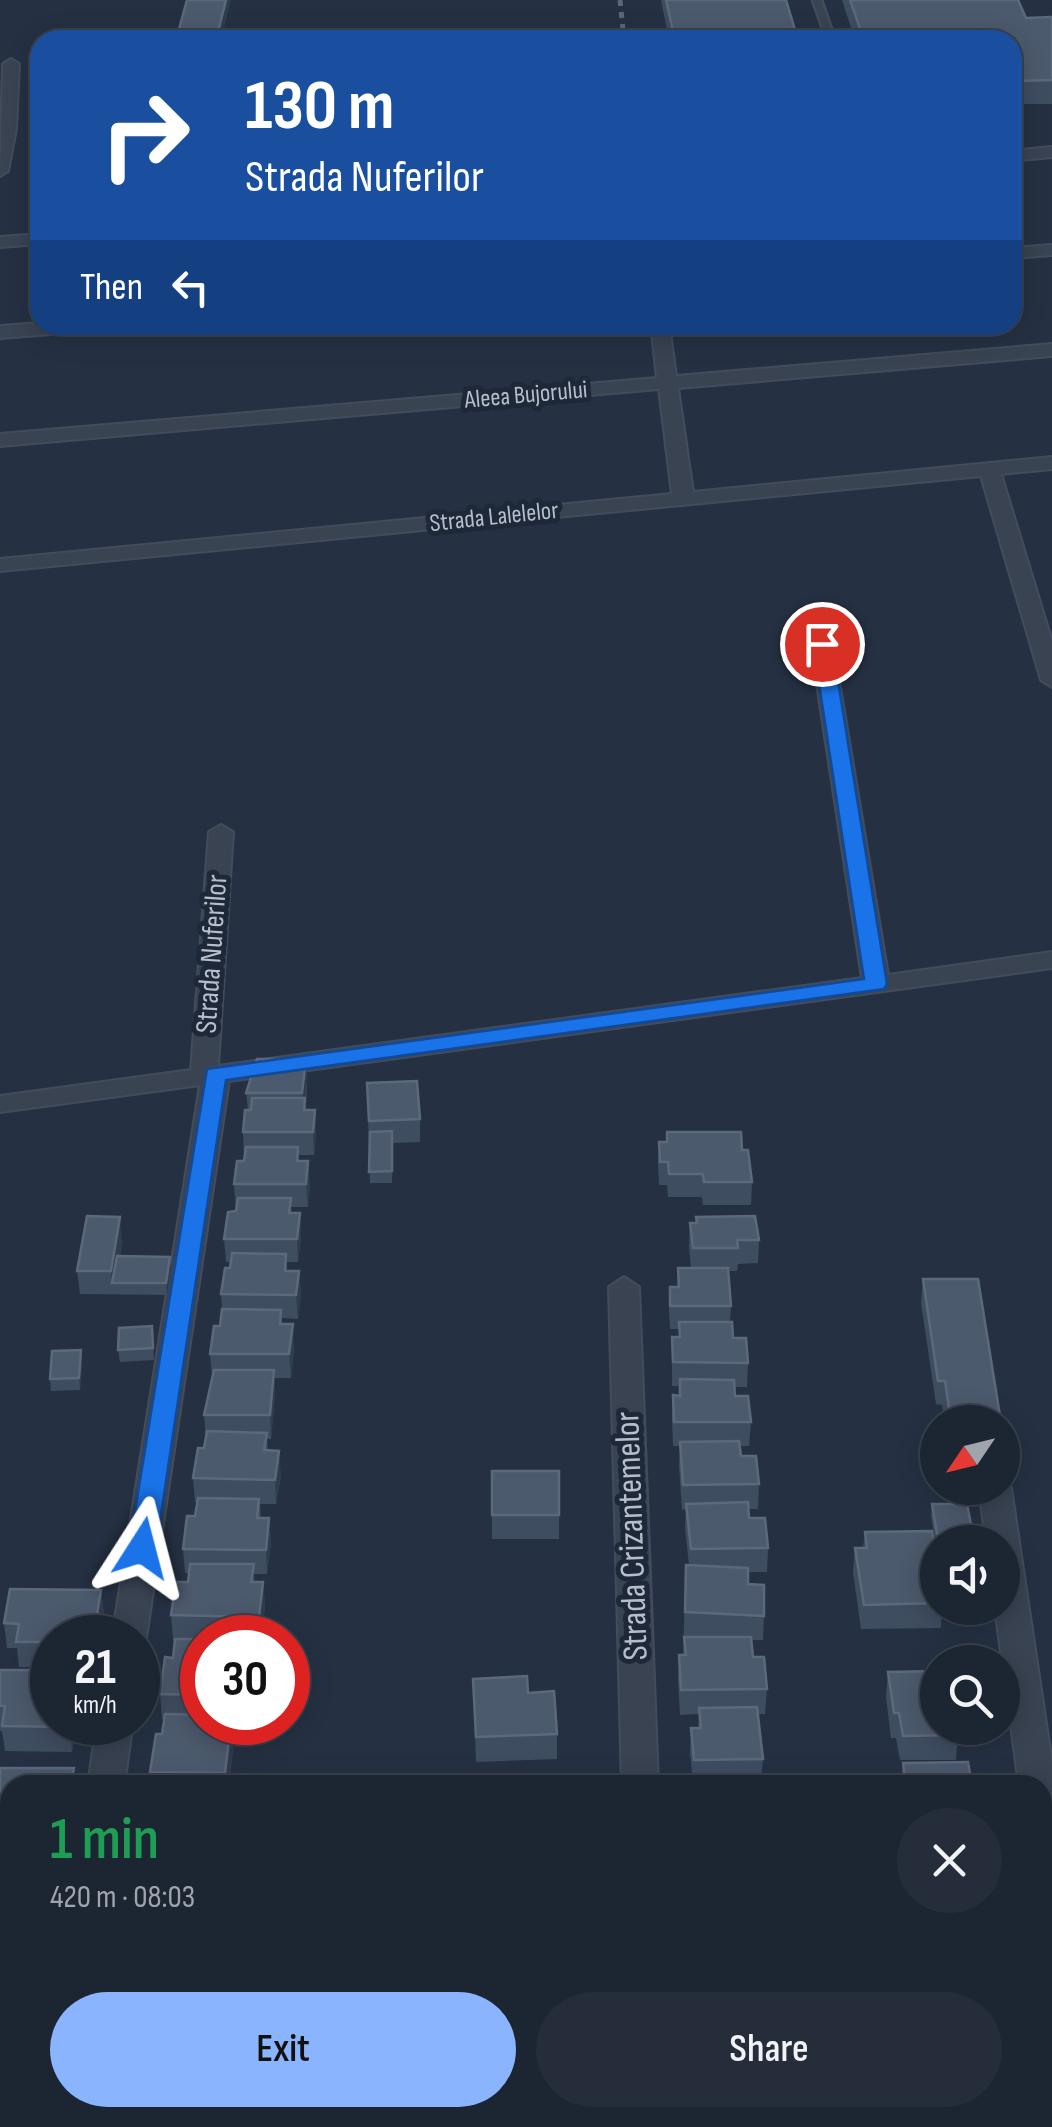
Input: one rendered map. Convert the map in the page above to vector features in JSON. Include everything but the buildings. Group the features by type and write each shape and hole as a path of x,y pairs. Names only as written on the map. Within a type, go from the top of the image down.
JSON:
{"street":[{"path":"0,171 8,129 11,64"},
{"path":"1022,155 1052,152"},
{"path":"0,242 30,240"},
{"path":"1022,252 1052,250"},
{"path":"0,332 30,330"},
{"path":"661,335 683,498"},
{"name":"Aleea Bujorului","path":"0,440 1052,350"},
{"name":"Strada Lalelelor","path":"0,565 1052,463"},
{"path":"989,469 1052,680"},
{"path":"822,644 876,984"},
{"name":"Strada Nuferilor","path":"210,1075 221,832"},
{"name":"Strada Nuferilor","path":"0,1104 1052,960"},
{"path":"131,1615 210,1075"},
{"name":"Strada Crizantemelor","path":"624,1287 640,1775"},
{"path":"997,1505 1036,1775"},
{"path":"108,1775 112,1745"}],"lane":[{"path":"817,0 828,30"}],"railway":[{"path":"620,0 623,30"}],"route":[{"path":"142,1548 216,1074 876,984 822,644"}]}
